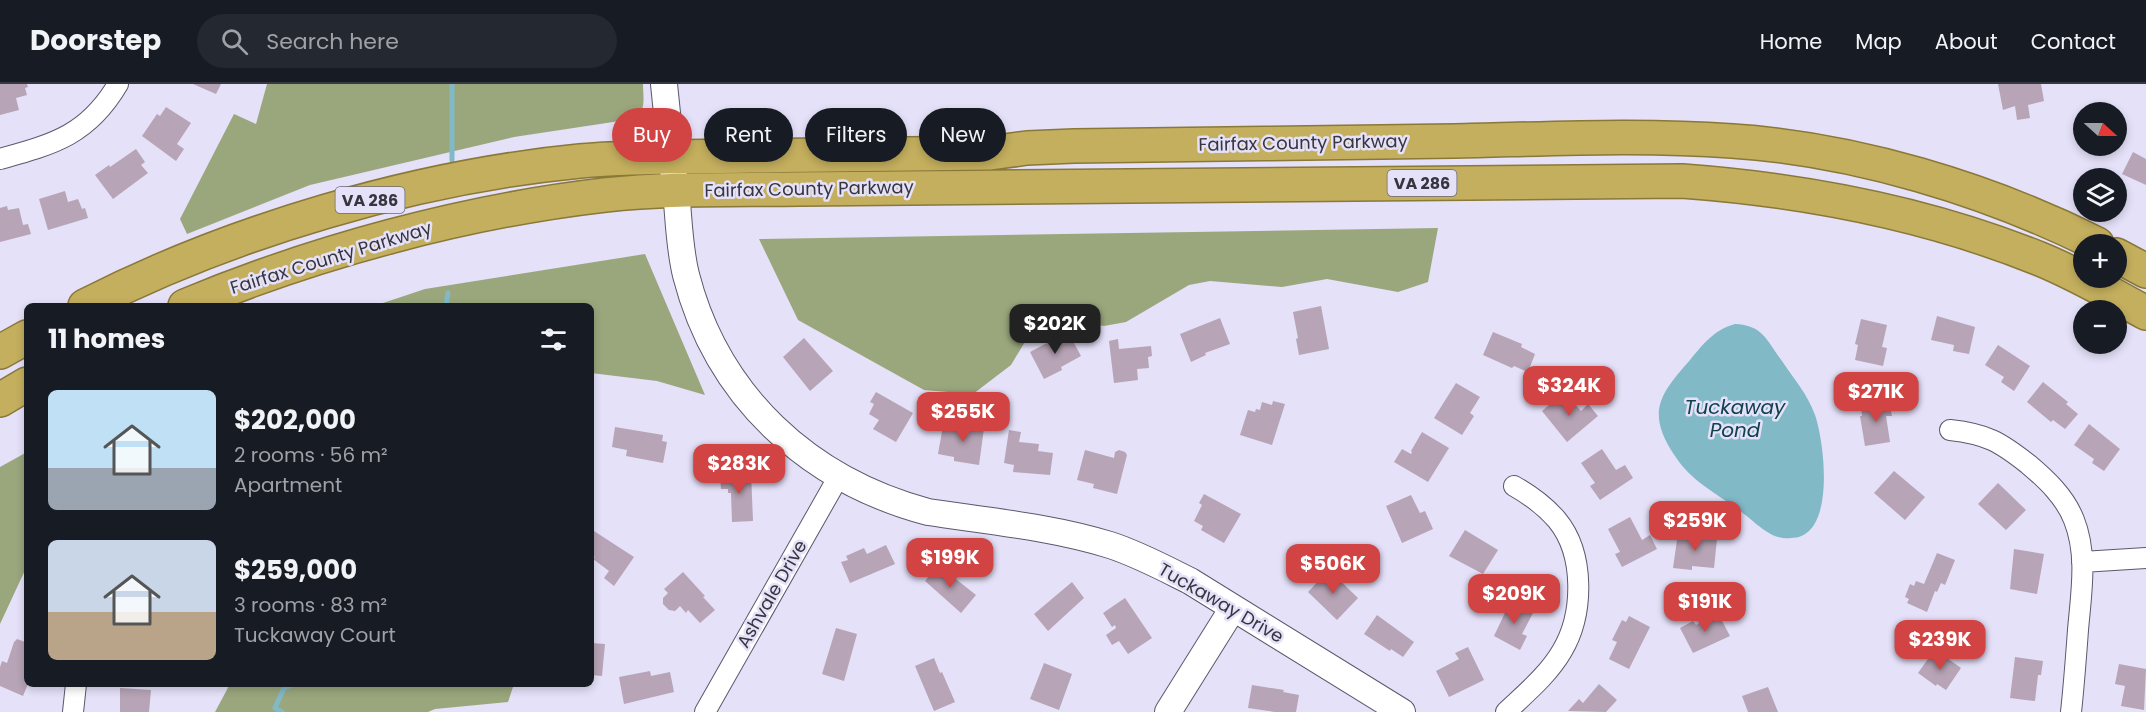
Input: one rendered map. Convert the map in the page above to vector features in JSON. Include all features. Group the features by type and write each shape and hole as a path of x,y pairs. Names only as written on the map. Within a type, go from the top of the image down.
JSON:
{"highway":[{"name":"Fairfax County Parkway","path":"692,156 990,153 1027,148 1074,146 1697,139 1736,141 1813,152 1958,187 2024,211 2075,234"},
{"name":"Fairfax County Parkway","path":"92,303 179,264 250,236 352,204 499,171 612,159"},
{"name":"Fairfax County Parkway","path":"193,303 283,268 381,239 526,206 606,195 675,191 1682,181 1739,185 1842,200 1944,226 2043,260 2146,313"},
{"path":"2127,261 2146,271"},
{"path":"0,352 24,339"},
{"path":"0,400 24,386"}],"street":[{"path":"0,159 46,146 78,130 103,106 118,84"},
{"name":"Tuckaway Drive","path":"664,84 666,108"},
{"name":"Tuckaway Drive","path":"672,162 682,252 693,295 711,342 730,376 768,422 797,449 839,476 878,496 928,512 1077,536 1155,563 1190,581 1375,693 1402,712"},
{"path":"1950,430 1971,432 1990,438 2007,448 2045,478 2061,497 2074,519 2080,540 2082,588 2071,712"},
{"name":"Ashvale Drive","path":"705,712 839,476"},
{"path":"1506,712 1550,670 1563,650 1576,612 1578,591 1576,564 1569,542 1558,522 1543,506 1514,486"},
{"path":"2082,562 2146,558"},
{"path":"1168,712 1233,608"},
{"path":"73,712 76,687"}],"shaded area":[{"path":"267,84 643,84 642,108 612,108 612,122 514,137 310,185 187,234 180,219 234,114 256,124"},
{"path":"1438,228 1428,282 1398,292 1327,279 1282,287 1210,281 1189,285 1126,322 1104,326 1057,317 1035,325 1011,365 973,394 924,390 798,320 759,239"},
{"path":"645,254 705,395 657,381 594,373 594,303 383,303 425,289"},
{"path":"24,454 24,572 0,624 0,467"},
{"path":"228,687 513,687 508,702 435,709 428,712 215,712"}],"water":[{"name":"Tuckaway Pond","path":"1735,324 1752,327 1763,335 1800,387 1815,415 1822,446 1824,487 1821,507 1815,523 1805,534 1791,538 1774,536 1706,488 1689,474 1675,456 1661,428 1660,405 1670,384 1710,338"}],"building":[{"path":"0,84 27,84 28,87 25,88 27,95 16,98 19,110 0,115"},
{"path":"193,84 221,84 216,94"},
{"path":"1998,84 2041,84 2044,101 2028,105 2030,118 2017,120 2015,106 2003,110"},
{"path":"166,107 191,123 177,144 184,149 176,161 142,136 157,114 160,116"},
{"path":"136,149 145,162 141,165 148,173 113,199 95,175"},
{"path":"2133,152 2146,159 2146,185 2127,176 2127,168 2125,168"},
{"path":"65,191 68,202 78,199 82,209 85,208 88,218 48,230 39,199"},
{"path":"7,206 8,210 19,208 23,225 28,224 31,234 0,242 0,208"},
{"path":"1321,306 1329,349 1299,355 1293,312"},
{"path":"1937,316 1975,327 1969,354 1953,351 1954,345 1931,340"},
{"path":"1220,318 1230,344 1205,353 1206,355 1191,362 1180,334"},
{"path":"1861,319 1887,325 1882,347 1887,348 1883,366 1855,360 1858,345 1855,344"},
{"path":"1068,332 1081,356 1061,367 1062,370 1044,379 1030,352"},
{"path":"1493,332 1522,344 1521,347 1535,354 1528,372 1514,366 1512,368 1483,355"},
{"path":"804,338 833,371 810,391 783,357"},
{"path":"1118,339 1119,349 1151,346 1152,356 1148,357 1149,368 1137,369 1138,380 1114,383 1109,341"},
{"path":"1998,345 2030,366 2014,391 2001,382 2004,377 1985,365"},
{"path":"2043,382 2068,402 2066,404 2078,414 2065,429 2053,420 2051,422 2027,402"},
{"path":"1456,383 1480,397 1470,413 1474,416 1462,435 1434,418"},
{"path":"876,392 913,413 896,442 873,429 879,420 869,414 874,404 870,402"},
{"path":"1564,392 1581,411 1588,404 1598,416 1567,442 1542,411"},
{"path":"1273,401 1285,404 1272,445 1240,435 1248,410 1255,412 1256,409 1260,410 1262,402 1272,405"},
{"path":"1889,401 1892,416 1886,416 1890,442 1865,446 1860,416 1862,416 1861,406"},
{"path":"974,419 985,421 979,465 954,461 954,457 938,454 943,426 972,431"},
{"path":"2089,424 2120,449 2104,471 2092,463 2094,459 2074,445"},
{"path":"615,427 663,435 662,441 667,442 663,463 626,456 627,450 612,447"},
{"path":"1009,430 1021,432 1019,442 1039,444 1038,451 1053,453 1050,475 1013,472 1014,465 1004,463"},
{"path":"1422,432 1449,448 1428,482 1394,462 1402,449 1411,454"},
{"path":"1602,449 1616,470 1625,465 1633,478 1600,500 1590,486 1595,483 1581,463"},
{"path":"1085,450 1114,458 1115,452 1119,450 1125,452 1127,455 1117,494 1093,488 1094,484 1077,480"},
{"path":"1894,471 1925,497 1905,520 1874,493"},
{"path":"751,472 753,521 732,522 731,493 728,493 728,489 721,489 720,473"},
{"path":"1998,483 2026,510 2006,530 1978,504"},
{"path":"1204,494 1241,514 1224,543 1201,530 1203,526 1194,521 1202,505 1199,503"},
{"path":"1411,495 1420,513 1425,511 1433,529 1402,543 1386,506"},
{"path":"1630,517 1642,540 1650,535 1657,549 1622,567 1615,554 1620,552 1608,529"},
{"path":"1465,530 1498,550 1483,574 1449,556"},
{"path":"594,531 634,557 614,586 604,578 609,571 594,560"},
{"path":"1678,533 1717,539 1714,568 1692,566 1692,570 1673,568"},
{"path":"886,545 895,564 850,583 841,562 848,560 846,556 864,548 867,554"},
{"path":"2014,549 2044,554 2037,594 2010,589"},
{"path":"1937,553 1955,560 1945,585 1941,583 1937,592 1935,591 1927,612 1907,603 1909,599 1905,597 1910,584 1914,586 1916,581 1924,584"},
{"path":"938,565 976,595 961,613 925,581"},
{"path":"1329,570 1358,598 1337,620 1308,592"},
{"path":"683,572 715,610 700,623 688,610 686,613 680,606 675,611 669,610 663,604 663,598 668,593 664,589"},
{"path":"1072,582 1084,598 1048,631 1034,614"},
{"path":"1125,598 1152,638 1128,654 1119,641 1112,645 1106,635 1116,628 1115,625 1112,627 1103,613"},
{"path":"1511,600 1534,611 1522,634 1527,636 1520,650 1494,636"},
{"path":"1718,613 1730,636 1693,653 1680,628 1693,621 1696,625"},
{"path":"1377,615 1414,642 1403,657 1364,634"},
{"path":"1629,616 1650,627 1629,669 1609,659 1617,642 1612,640 1622,620 1626,622"},
{"path":"836,628 857,634 844,681 822,674"},
{"path":"17,639 24,642 24,687 27,687 23,696 0,686 0,667 2,661 7,663"},
{"path":"594,643 605,644 602,676 594,675"},
{"path":"1468,647 1484,680 1449,697 1436,671 1459,659 1455,653"},
{"path":"1933,652 1961,668 1946,690 1918,673"},
{"path":"2015,657 2043,661 2041,675 2038,675 2035,701 2010,698"},
{"path":"934,658 955,702 934,711 915,666"},
{"path":"1044,663 1072,674 1059,710 1030,699"},
{"path":"2119,664 2146,669 2144,710 2121,706 2125,686 2115,684"},
{"path":"650,671 651,676 670,672 674,692 624,704 619,677"},
{"path":"1599,684 1617,700 1606,712 1568,711 1579,699 1583,703"},
{"path":"1252,685 1299,695 1296,712 1248,708"},
{"path":"1768,687 1778,712 1748,712 1742,696"},
{"path":"120,688 151,690 149,712 120,712"}],"waterway":[{"path":"452,84 452,160"},
{"path":"446,303 448,293"},
{"path":"282,712 275,708 284,688 287,687"}]}
